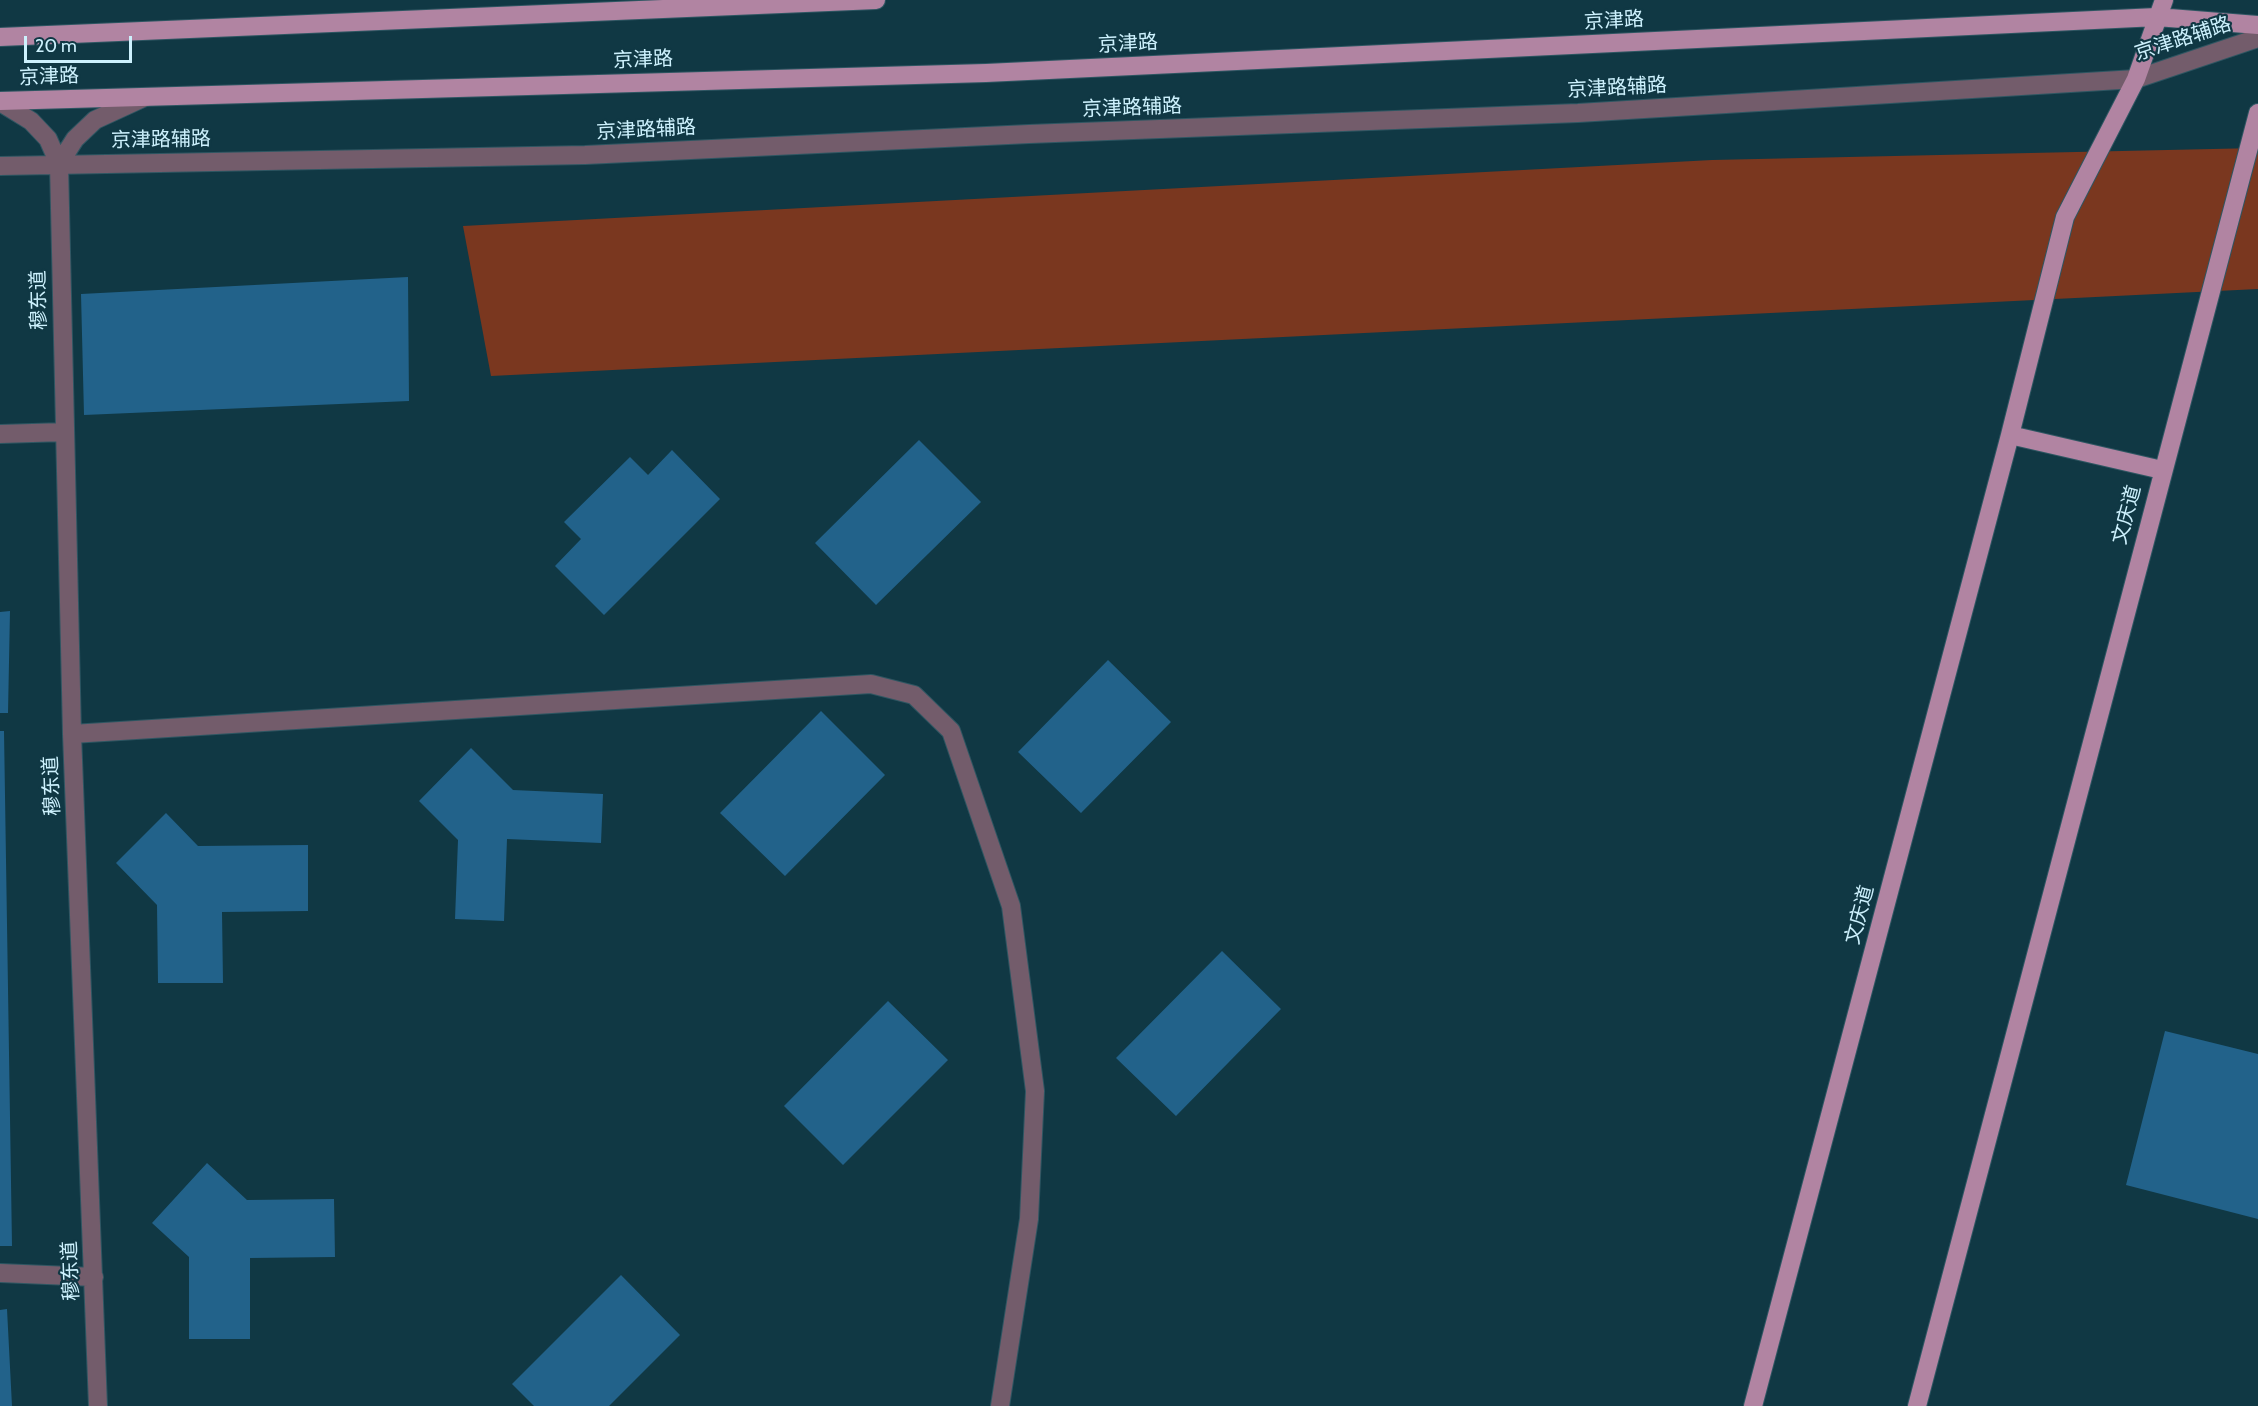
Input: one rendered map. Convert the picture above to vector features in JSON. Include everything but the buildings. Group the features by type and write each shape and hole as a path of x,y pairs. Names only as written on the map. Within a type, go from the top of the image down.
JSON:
{"main road":[{"path":"0,37 876,0"},
{"name":"文庆道","path":"1753,1406 2010,435 2065,217 2136,79 2164,0"},
{"name":"京津路","path":"0,101 986,73 2157,17 2258,25"},
{"name":"文庆道","path":"1917,1406 2258,113"},
{"name":"文庆道","path":"2010,435 2162,470"}],"street":[{"name":"京津路辅路","path":"0,166 585,155 1029,134 1578,113 2136,79 2258,38"},
{"path":"59,164 75,139 95,120 149,96"},
{"name":"穆东道","path":"0,101 37,127 48,139 59,164 72,734 98,1406"},
{"path":"0,434 65,432"},
{"path":"72,734 871,684 914,695 951,731 1011,906 1035,1091 1029,1219 1000,1406"},
{"path":"0,1273 94,1277"}],"shaded area":[{"path":"2258,148 2258,289 491,376 463,226 1712,160"}]}
